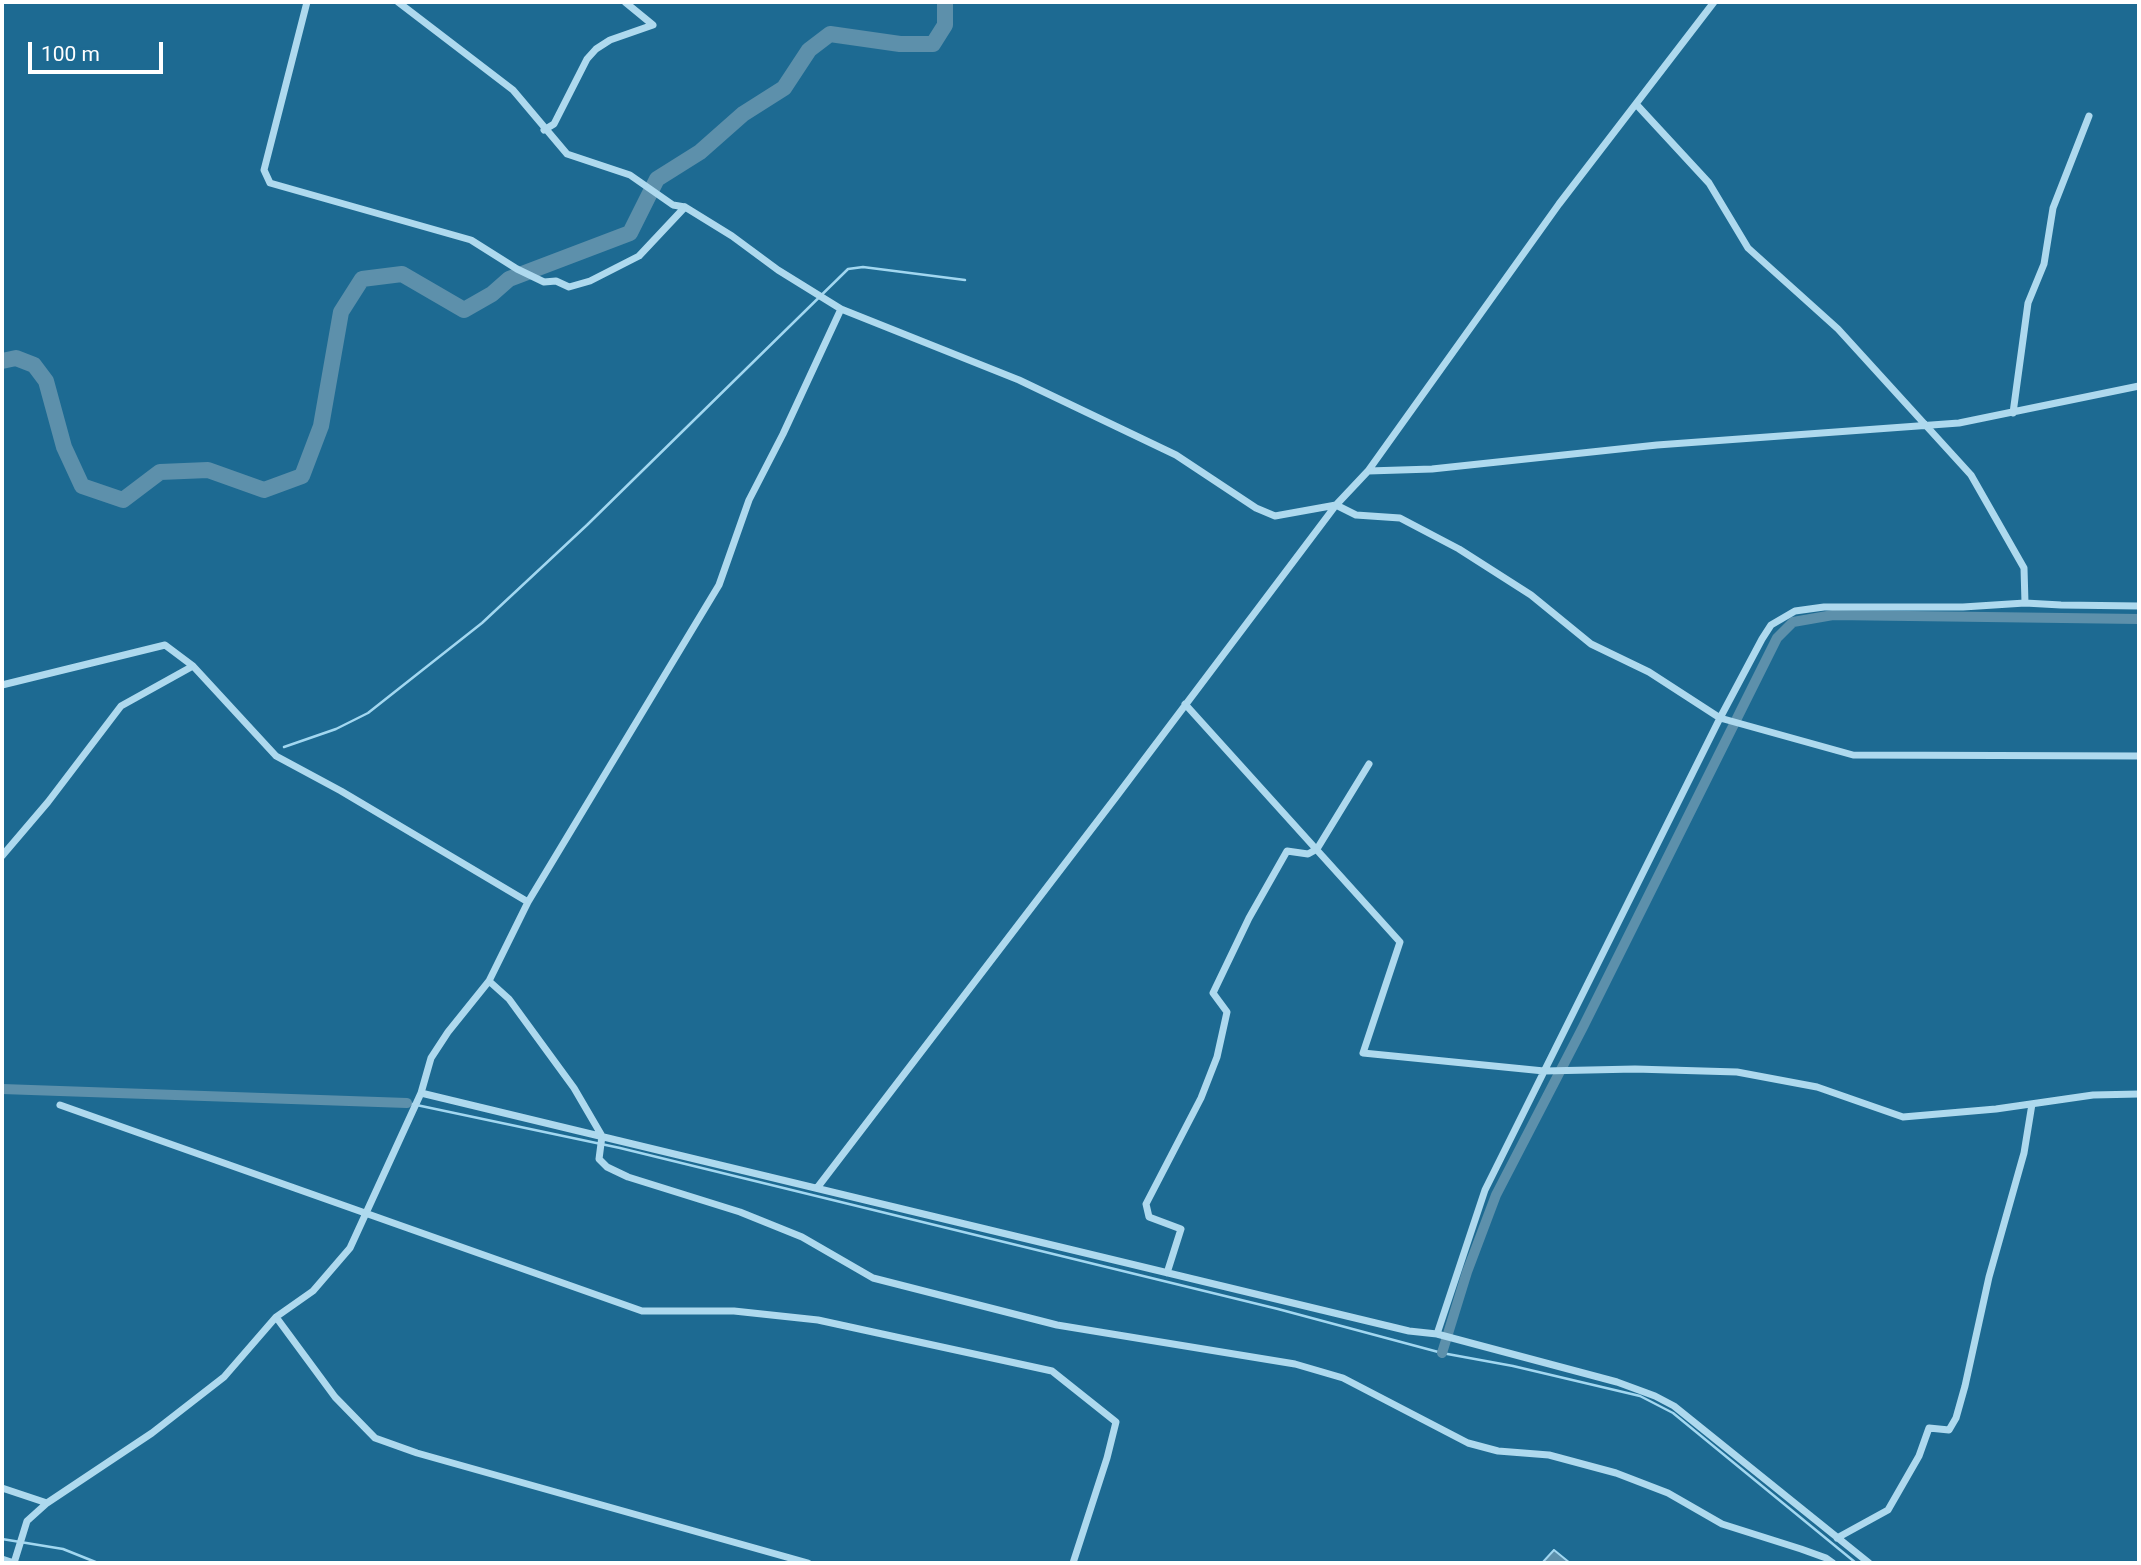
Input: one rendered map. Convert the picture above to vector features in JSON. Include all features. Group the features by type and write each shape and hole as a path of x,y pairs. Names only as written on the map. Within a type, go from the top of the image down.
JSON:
{"street":[{"path":"307,2 264,170 270,183 471,240 517,269 544,282 556,281 569,286 590,281 639,256 685,207"},
{"path":"398,2 513,90 544,130 567,154 630,175 673,205 685,207 732,236 778,270 841,309 1055,397 1176,455 1256,508 1275,516 1336,505 1356,515 1400,518 1459,549 1531,595 1591,644 1649,672 1720,718 1853,755 2139,756"},
{"path":"544,130 554,124 587,59 596,49 610,40 653,25 625,2"},
{"path":"817,1188 1336,505 1368,471 1559,204 1714,2"},
{"path":"1636,104 1709,183 1748,248 1838,329 1971,475 2024,568 2025,603"},
{"path":"2012,413 2028,303 2044,264 2053,208 2090,116"},
{"path":"2,1559 14,1563 27,1521 47,1503 152,1433 224,1377 276,1317 313,1291 349,1248 416,1105 431,1058 489,981 528,902 719,585 749,500 841,309"},
{"path":"1368,471 1432,469 1657,445 1959,423 2139,386"},
{"path":"1437,1334 1485,1190 1720,718 1771,625 1795,611 1824,607 1963,607 2025,603 2139,606"},
{"path":"2,685 165,645 192,666 276,756 341,791 528,902"},
{"path":"2,856 48,802 121,705 192,666"},
{"path":"1185,704 1400,942 1363,1053 1544,1071 1737,1072 1817,1087 1903,1118 2093,1095 2139,1094"},
{"path":"1167,1273 1181,1229 1149,1217 1146,1204 1201,1098 1217,1057 1227,1012 1213,993 1249,918 1287,851 1308,854 1317,849 1369,764"},
{"path":"489,981 509,999 574,1088 601,1141 599,1159 607,1167 628,1177 740,1212 802,1237 873,1278 1057,1325 1295,1364 1343,1378 1468,1443 1498,1451 1549,1455 1616,1473 1668,1493 1722,1524 1814,1553 1833,1563"},
{"path":"421,1093 601,1141 817,1188 1409,1331 1437,1334 1617,1382 1674,1406 1869,1563"},
{"path":"1837,1538 1888,1510 1919,1456 1929,1428 1949,1430 1956,1418 1989,1277 2024,1153 2032,1104"},
{"path":"60,1105 642,1311 734,1311 818,1320 1052,1371 1116,1422 1073,1563"},
{"path":"276,1317 335,1397 375,1438 418,1454 808,1563"},
{"path":"2,1488 47,1503"}],"water":[{"path":"1554,1550 1570,1563 1542,1563"}],"waterway":[{"path":"2,361 16,358 34,365 46,381 64,447 82,486 123,500 160,472 208,470 264,490 302,476 321,426 341,312 362,279 402,274 464,310 492,294 509,279 630,233 657,179 700,152 743,114 784,88 809,50 830,34 900,44 933,44 945,25 945,2"},
{"path":"284,747 336,729 368,713 482,623 587,525 848,269 863,267 965,280"},
{"path":"1442,1353 1467,1272 1496,1195 1777,638 1793,622 1833,615 2139,619"},
{"path":"2,1089 407,1103"},
{"path":"407,1103 620,1148 1278,1309 1442,1353 1513,1366 1640,1396 1673,1413 1856,1563"},
{"path":"2,1539 63,1549 98,1563"}]}
